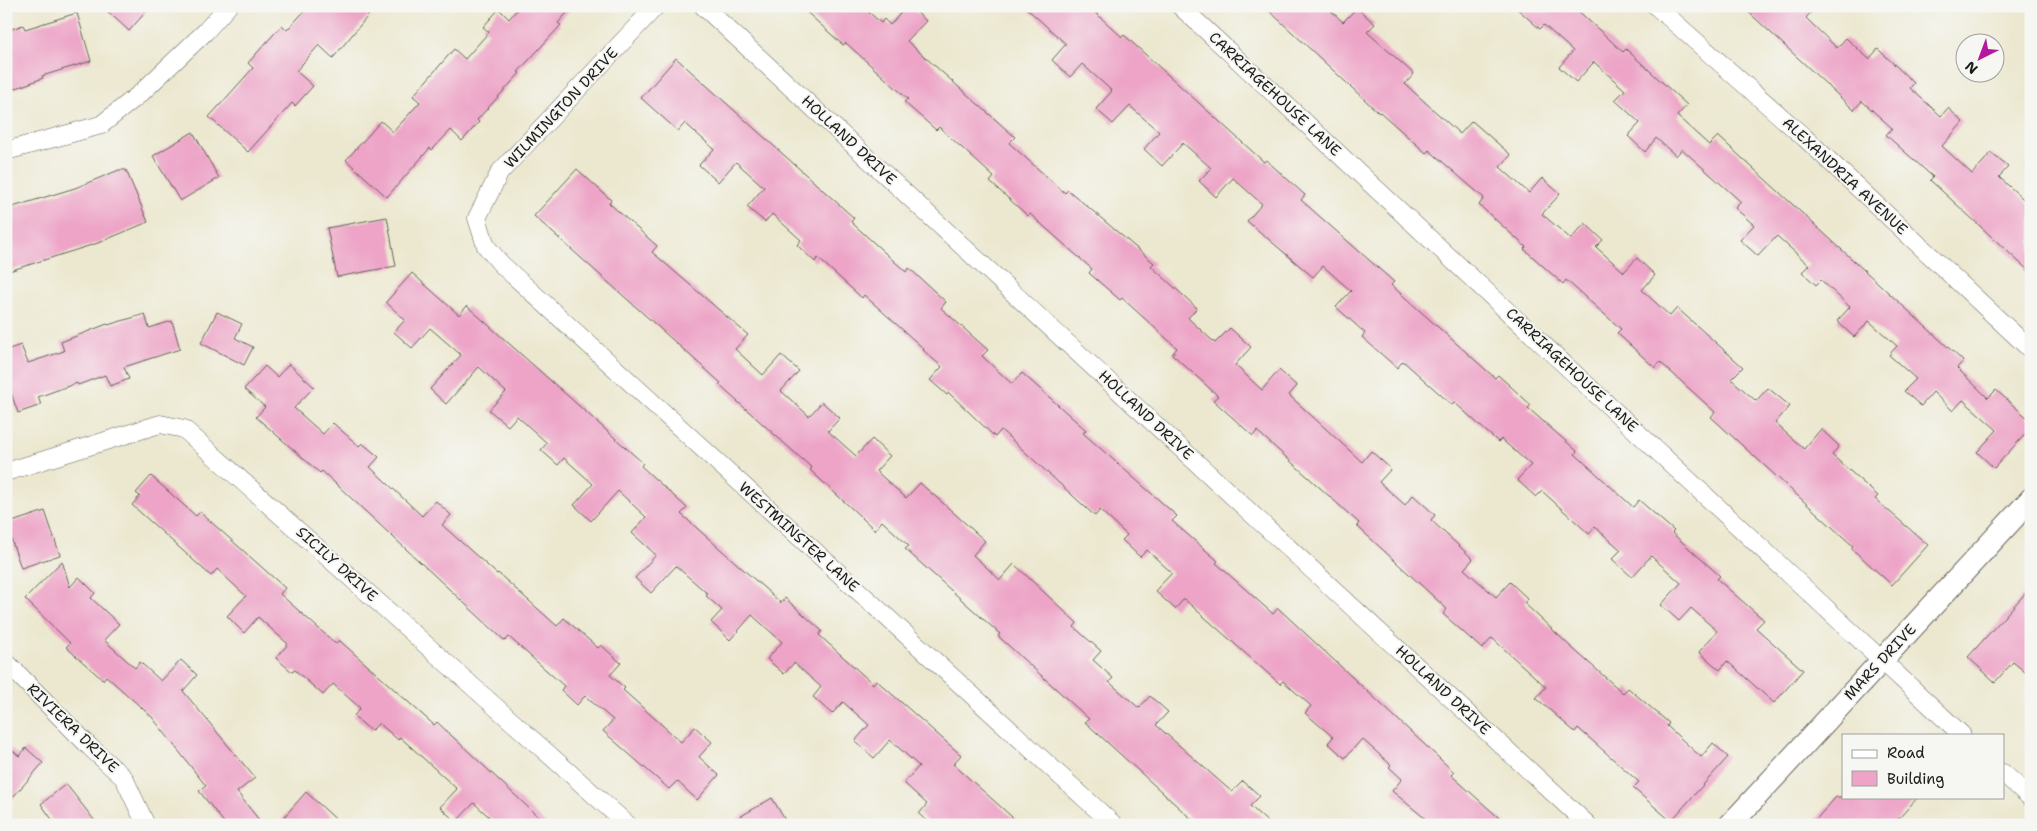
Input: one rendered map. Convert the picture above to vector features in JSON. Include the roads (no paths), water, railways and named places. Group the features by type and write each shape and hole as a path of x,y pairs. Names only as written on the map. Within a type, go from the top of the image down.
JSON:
{"street":[{"path":"6,151 101,125 148,86 205,32 228,6"},
{"name":"WILMINGTON DRIVE","path":"486,246 477,218 500,172 656,6"},
{"name":"HOLLAND DRIVE","path":"703,6 1588,825"},
{"name":"CARRIAGEHOUSE LANE","path":"1180,6 1961,734"},
{"name":"ALEXANDRIA AVENUE","path":"1656,6 1805,138 2031,350"},
{"name":"WESTMINSTER LANE","path":"486,246 501,264 1114,825"},
{"name":"SICILY DRIVE","path":"6,472 160,424 184,429 628,825"},
{"name":"MARS DRIVE","path":"1730,825 2031,499"},
{"name":"RIVIERA DRIVE","path":"6,662 90,747 124,778 146,825"},
{"path":"2004,774 2031,798"}]}
